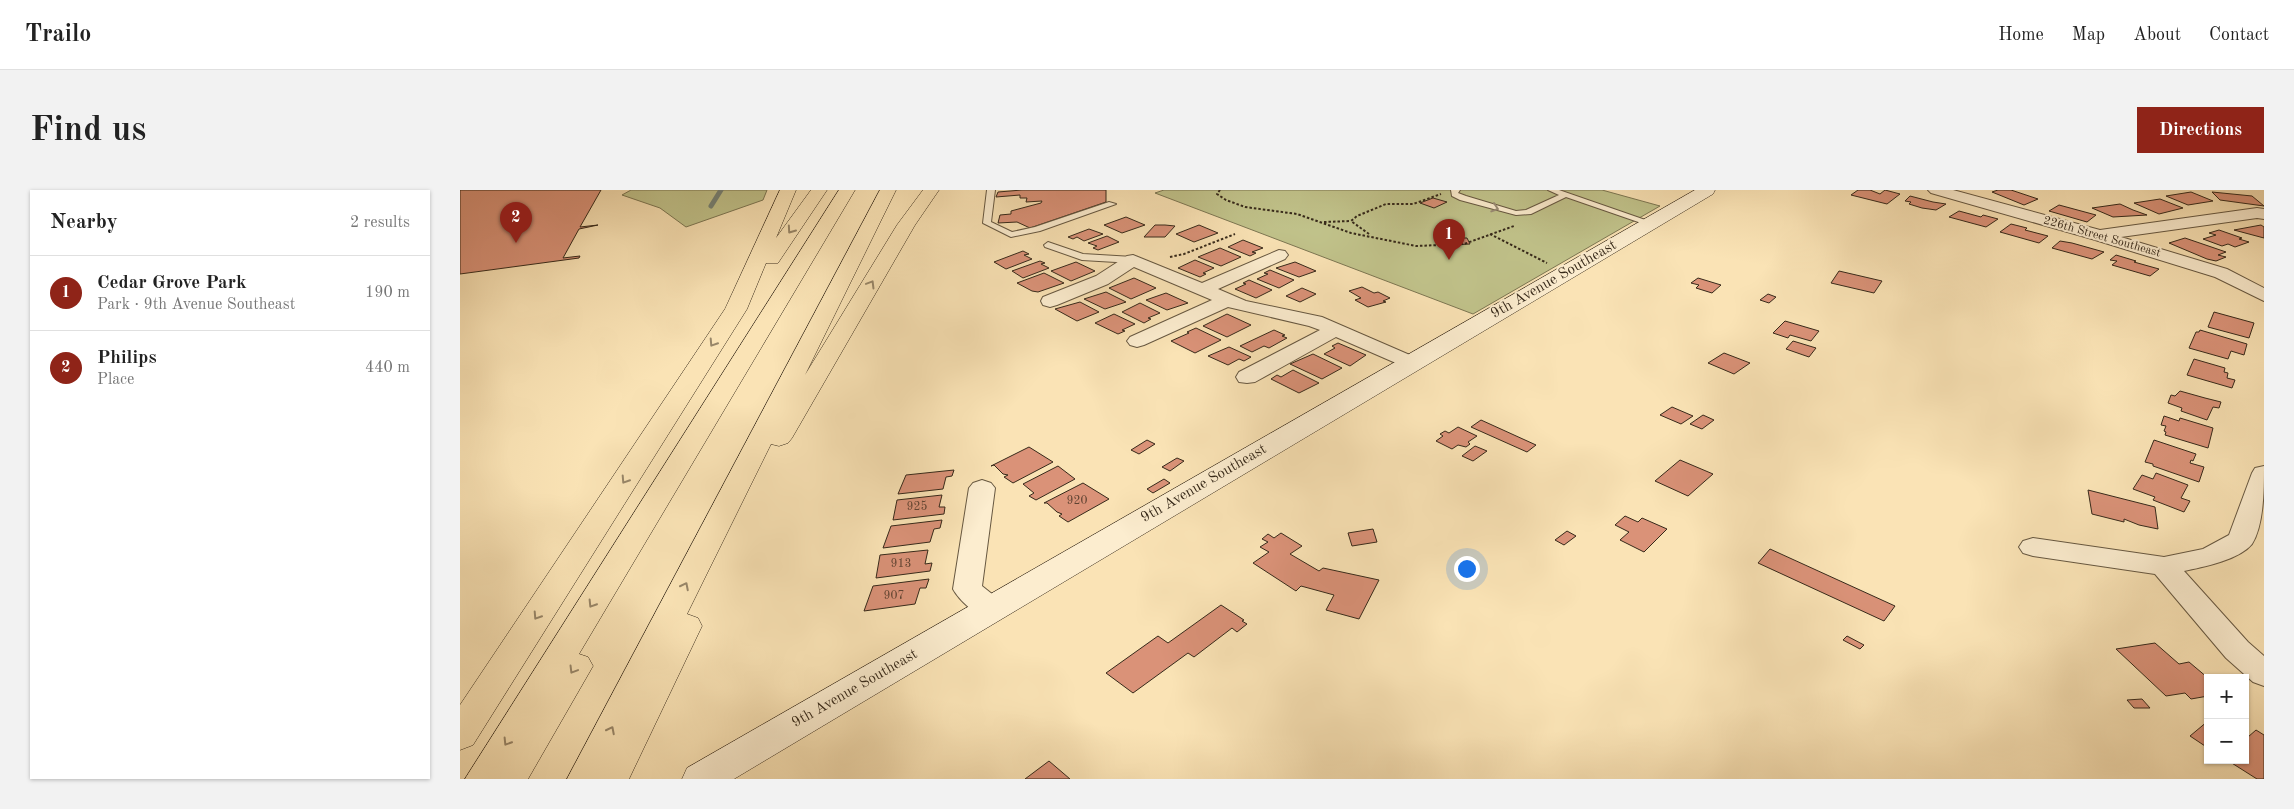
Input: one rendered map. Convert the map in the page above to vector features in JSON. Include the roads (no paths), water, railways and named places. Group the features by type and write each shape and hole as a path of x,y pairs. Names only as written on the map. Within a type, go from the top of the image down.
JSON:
{"highway":[{"path":"736,309 788,190"},
{"path":"460,735 736,309 819,190"},
{"path":"484,779 847,190"},
{"path":"508,779 855,190"},
{"path":"600,775 888,190"},
{"path":"600,775 766,461 899,190"},
{"path":"766,461 906,225 931,190"}],"main road":[{"name":"9th Avenue Southeast","path":"721,775 992,609 1707,190"}],"street":[{"name":"226th Street Southeast","path":"1945,191 2221,273 2264,295"},
{"path":"2098,236 2264,214"},
{"path":"1203,289 1279,255"},
{"path":"1050,301 1102,280 1133,260 1254,310 1315,322 1412,362"},
{"path":"1137,341 1228,300"},
{"path":"1246,377 1335,330"},
{"path":"2033,547 2164,566 2210,557 2241,540 2264,473"},
{"path":"982,488 967,589 992,609"},
{"path":"2164,566 2237,650 2264,674"}],"lane":[{"path":"992,190 987,223 1011,236 1112,204"},
{"path":"1552,190 1650,224"},
{"path":"1455,192 1516,213 1528,212 1567,194"},
{"path":"1048,245 1082,257 1133,260"}],"waterway":[{"path":"711,206 721,190"}],"place":[{"name":"Philips","path":"516,243"},
{"name":"Cedar Grove Park","path":"1449,260"}]}
